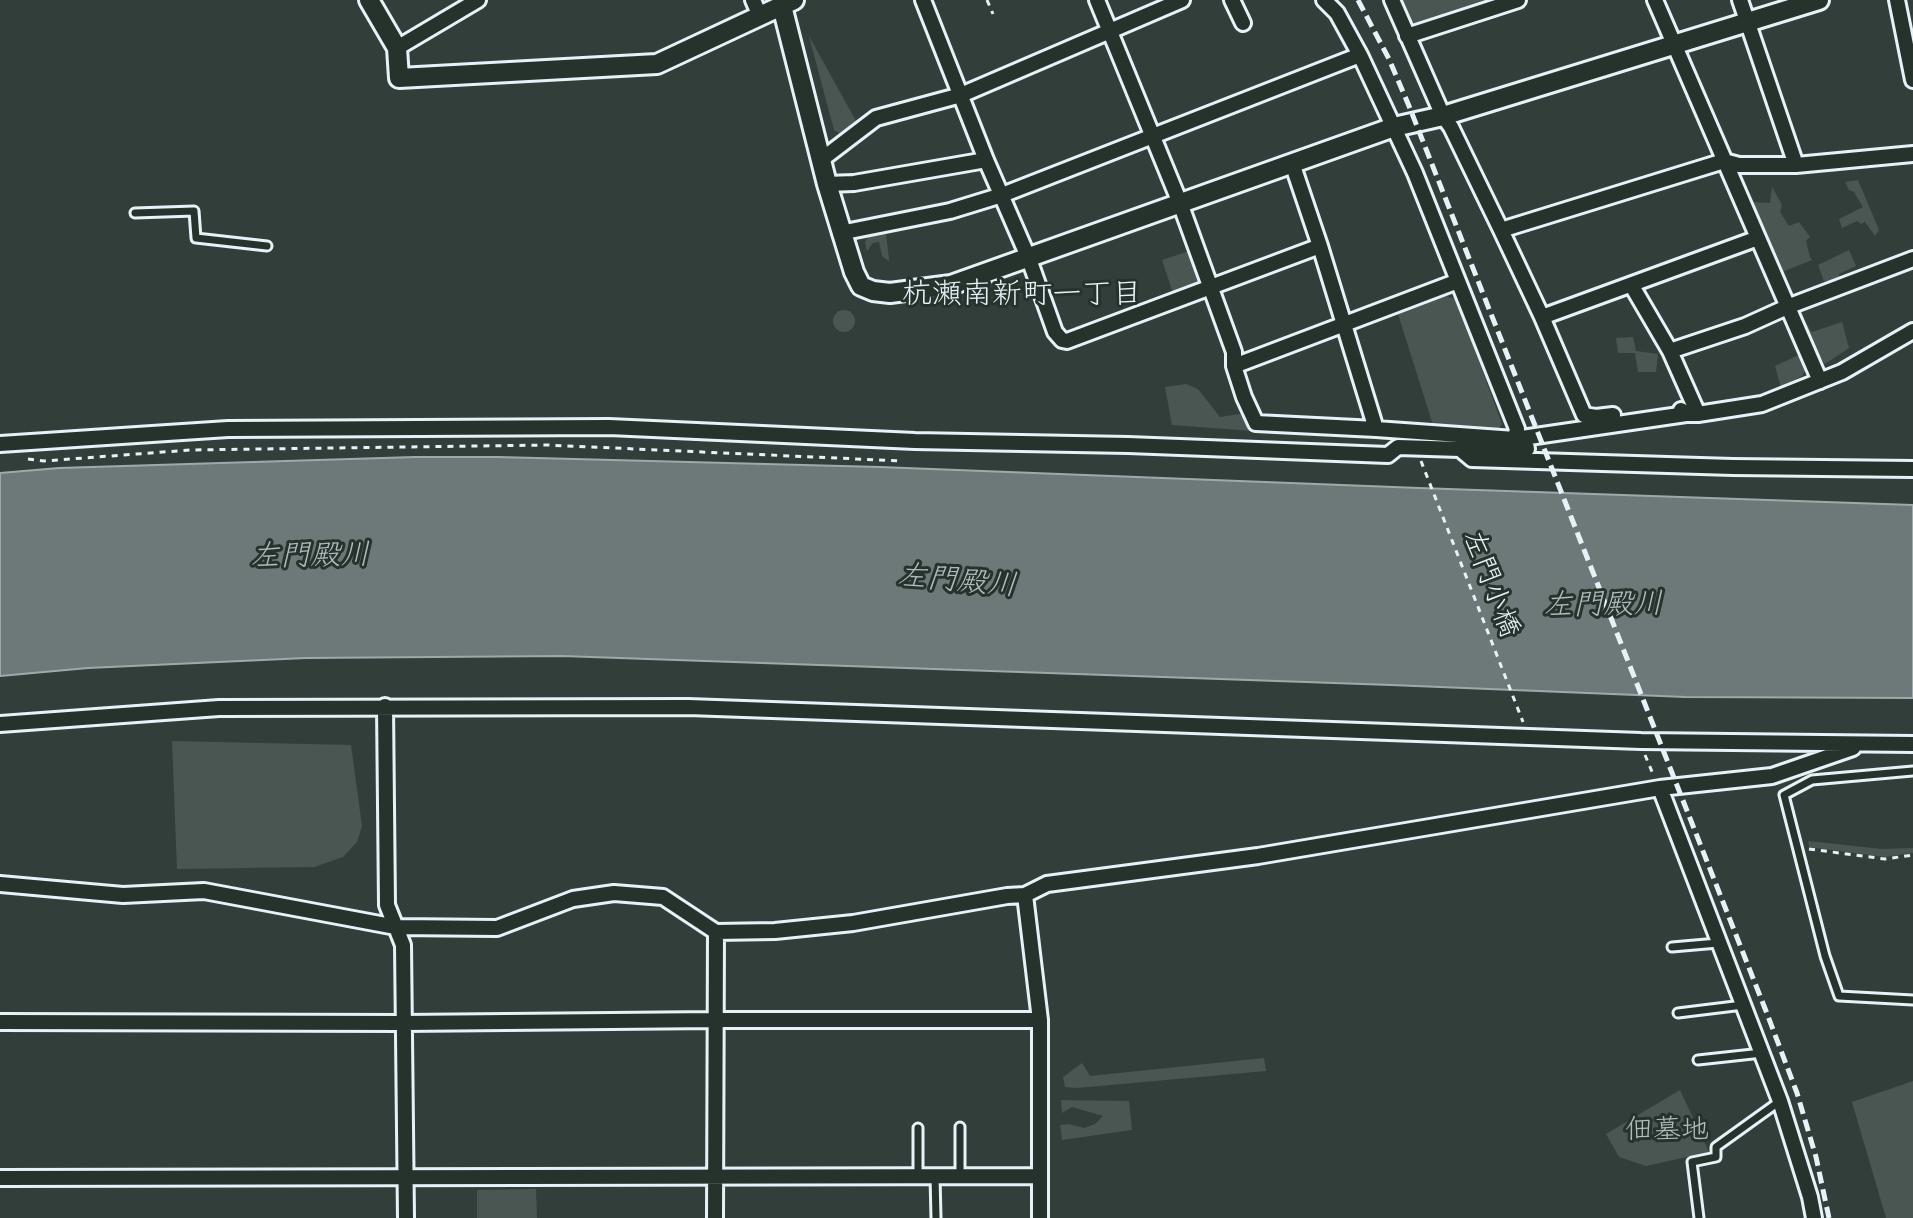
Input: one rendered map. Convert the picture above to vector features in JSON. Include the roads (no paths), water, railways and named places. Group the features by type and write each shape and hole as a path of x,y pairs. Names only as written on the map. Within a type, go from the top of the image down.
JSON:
{"street":[{"path":"369,0 397,48 399,78 657,64 756,8 788,3 821,160 840,233 861,286 890,293 951,285 1394,127 1443,116 1819,0"},
{"path":"397,48 478,0"},
{"path":"923,0 1029,259 1055,332 1062,340 1067,341 1320,246"},
{"path":"1097,0 1180,203 1234,352 1234,366 1244,397 1256,423 1520,439 1762,404 1842,372 1913,331"},
{"path":"821,160 876,118 961,95 1182,0"},
{"path":"1232,0 1243,23"},
{"path":"0,444 228,429 609,427 915,441 1388,455 1398,447 1527,449 1520,439 1415,173 1360,55 1337,13 1324,0"},
{"path":"1392,0 1443,116 1542,317 1584,415 1596,417 1678,409 1692,414"},
{"path":"1407,36 1518,0"},
{"path":"1655,0 1820,381"},
{"path":"1740,0 1796,165"},
{"path":"1897,0 1913,80"},
{"path":"840,233 950,211 1002,195 1360,55"},
{"path":"1501,230 1724,161 1739,165 1796,165 1913,154"},
{"path":"827,184 854,183 986,160"},
{"path":"1292,163 1376,429"},
{"path":"1542,317 1758,238"},
{"path":"1670,351 1745,326 1913,259"},
{"path":"1234,366 1458,281"},
{"path":"1632,286 1670,351 1692,414"},
{"path":"1460,449 1472,459 1913,469"},
{"path":"385,706 387,905 403,945 406,1218"},
{"path":"0,724 219,708 688,707 1641,741 1913,744"},
{"path":"0,884 123,895 204,891 396,927 497,928 573,899 614,893 663,897 716,932 775,931 853,923 1025,895 1047,884 1258,856 1660,788 1772,776 1865,744"},
{"path":"1660,788 1780,1101 1814,1218"},
{"path":"1025,895 1040,1020 1040,1218"},
{"path":"715,1218 716,932"},
{"path":"0,1022 1040,1020"},
{"path":"0,1178 1040,1176"}],"lane":[{"path":"135,213 194,211 196,238 267,246"},
{"path":"1913,771 1812,780 1784,795 1825,956 1839,996 1913,1000"},
{"path":"1672,947 1719,943"},
{"path":"1678,1013 1743,1005"},
{"path":"1698,1060 1762,1053"},
{"path":"1699,1218 1692,1162 1716,1157 1716,1147 1780,1101"},
{"path":"960,1127 960,1176"},
{"path":"918,1128 918,1176"},
{"path":"935,1176 936,1218"}],"water":[{"name":"左門殿川","path":"415,457 880,467 1913,505 1913,698 1685,697 562,656 306,658 88,668 0,676 0,473 59,468"}],"railway":[{"path":"1358,0 1409,106 1766,1011 1797,1093 1816,1157 1829,1218"}],"district":[{"name":"杭瀬南新町一丁目","path":"1022,295"}],"park label":[{"name":"佃墓地","path":"1667,1131"}]}
